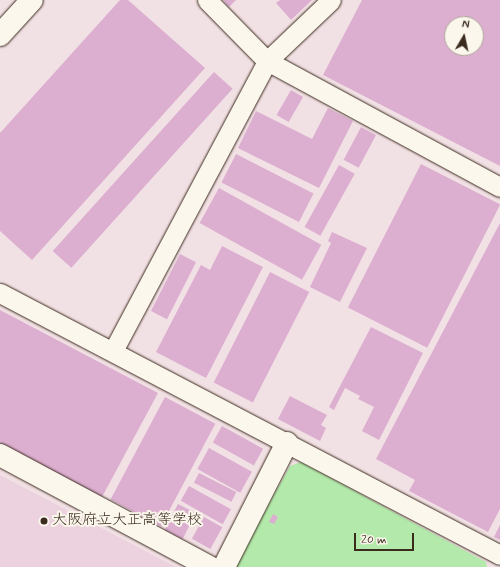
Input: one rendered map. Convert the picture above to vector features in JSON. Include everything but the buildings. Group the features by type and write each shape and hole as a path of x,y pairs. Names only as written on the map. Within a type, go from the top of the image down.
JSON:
{"street":[{"path":"0,35 32,0"},
{"path":"207,0 267,62 500,187"},
{"path":"113,351 267,62 331,0"},
{"path":"0,292 500,555"},
{"path":"224,567 287,443"},
{"path":"0,455 210,567"}],"shaded area":[{"name":"大阪府立大正高等学校","path":"0,475 176,567 0,567"}],"green space":[{"path":"301,462 486,562 487,567 237,567 237,560 290,466"}],"place":[{"name":"大阪府立大正高等学校","path":"44,521"}]}
